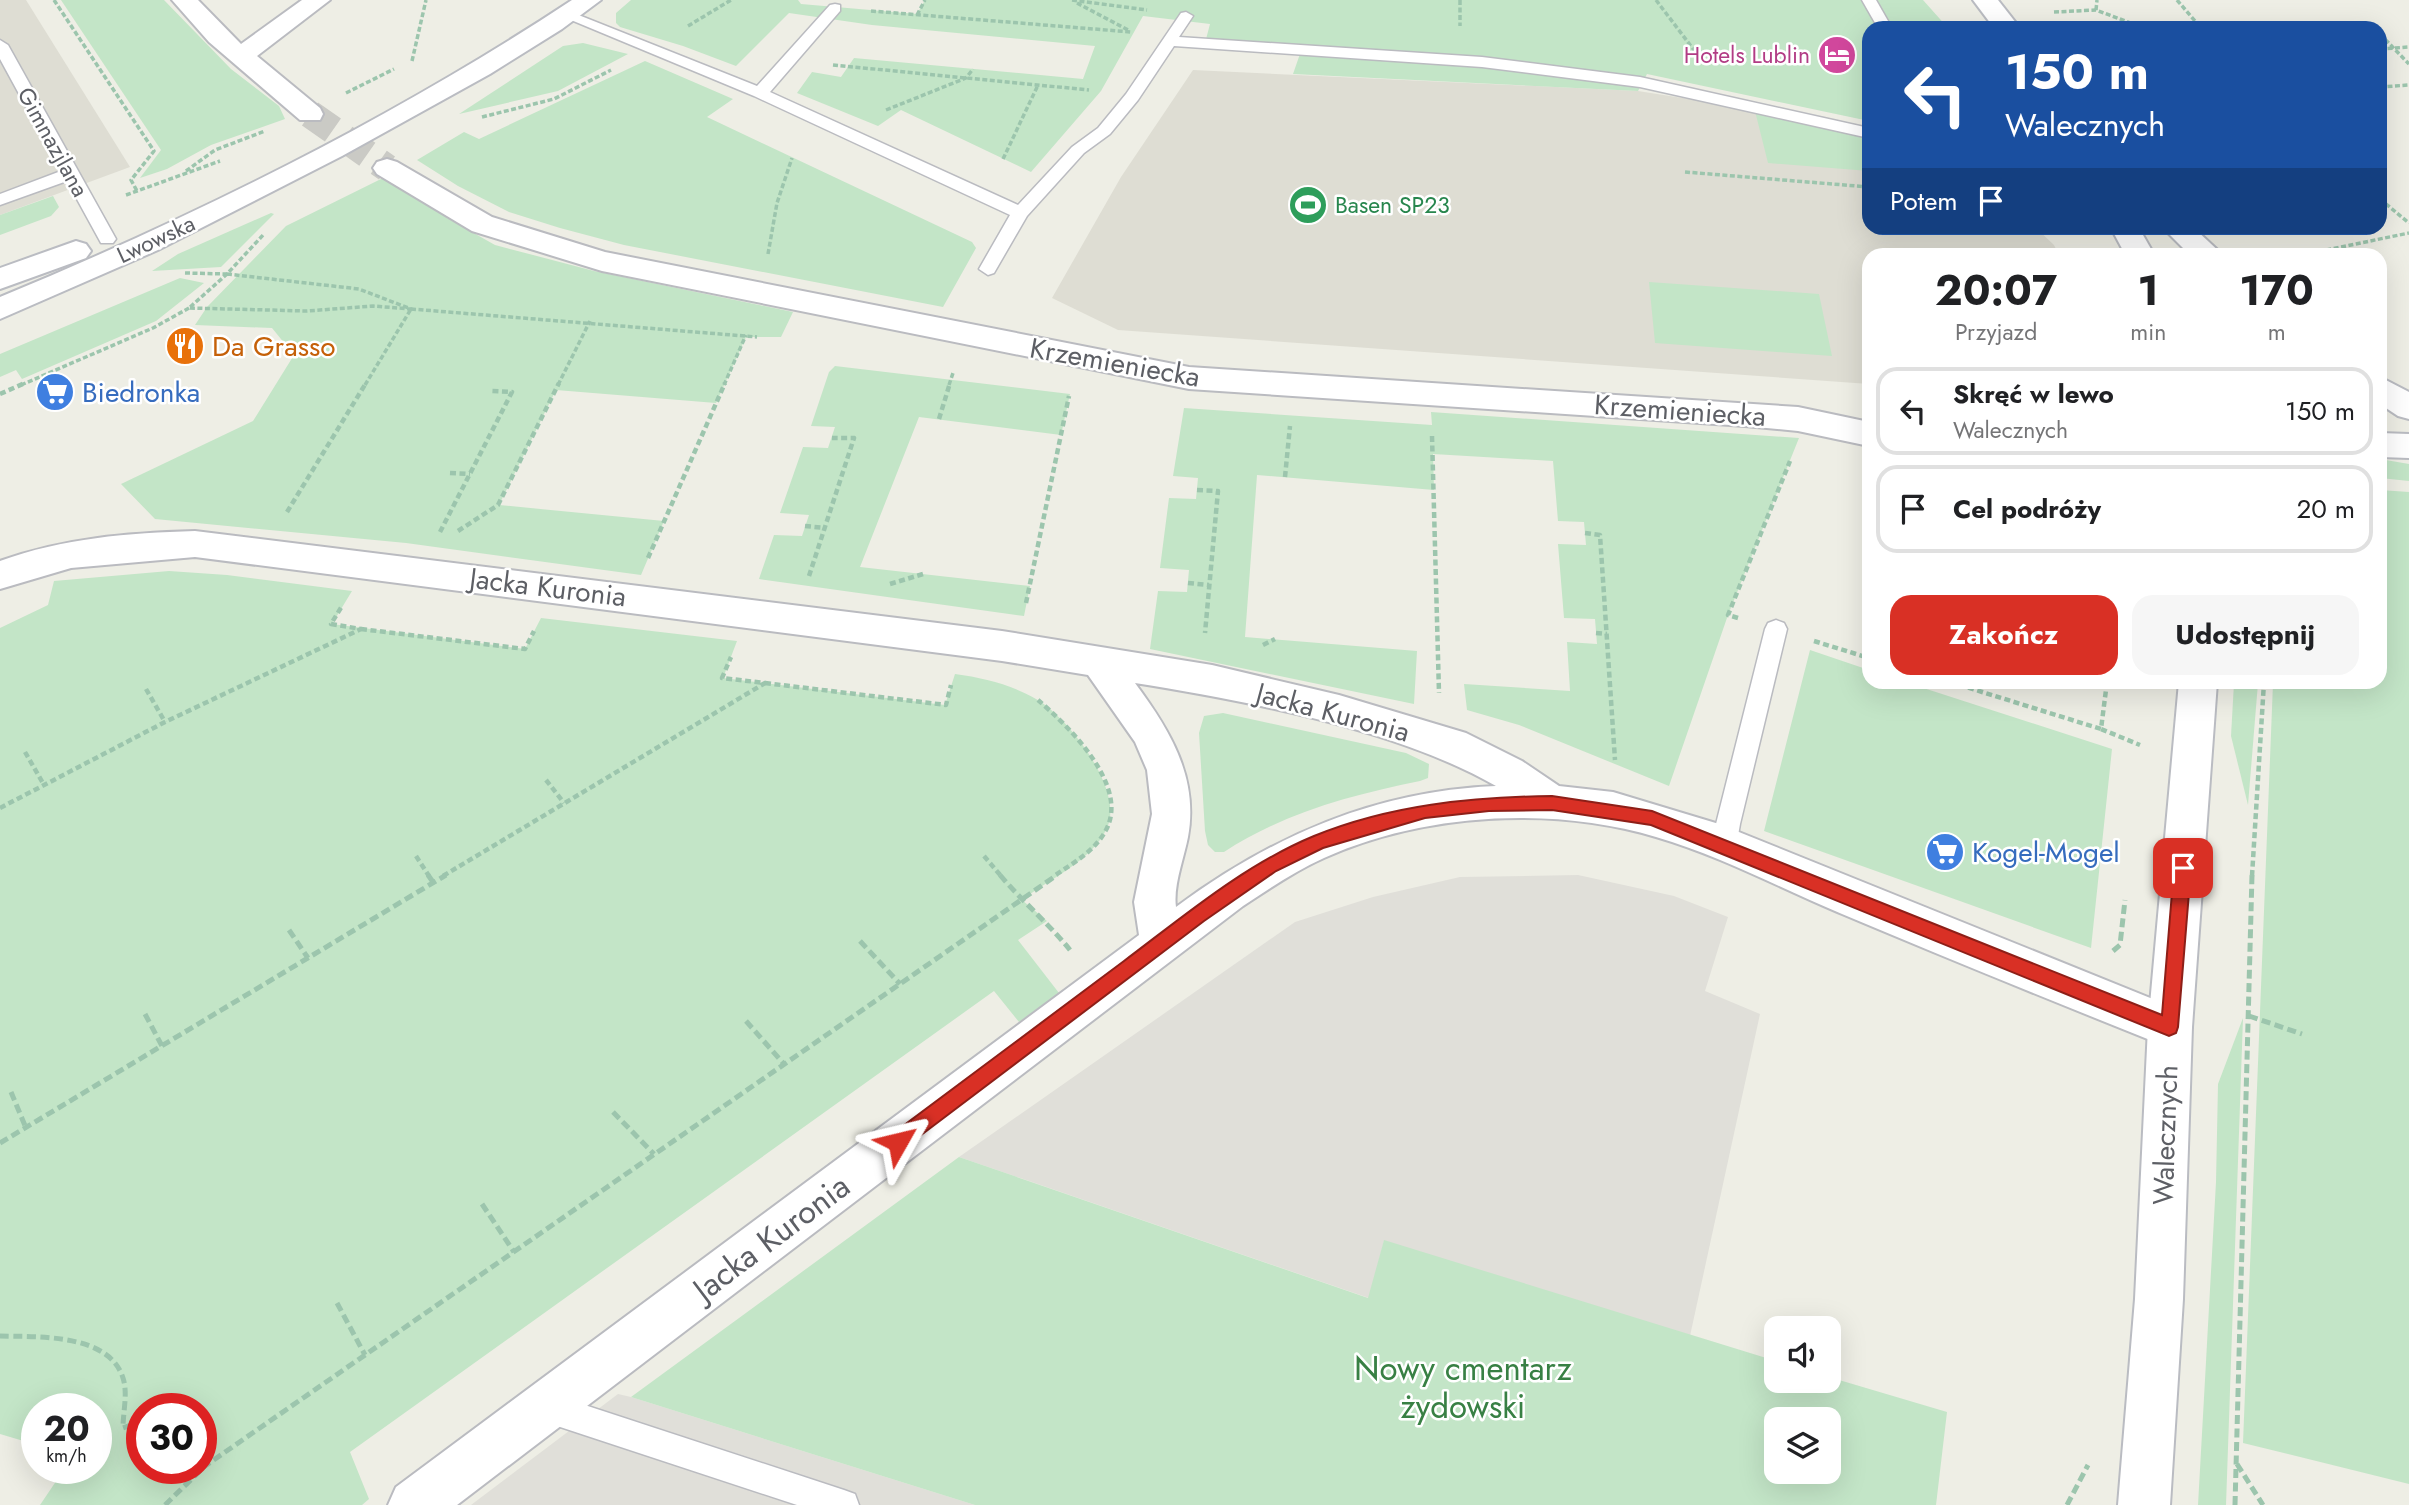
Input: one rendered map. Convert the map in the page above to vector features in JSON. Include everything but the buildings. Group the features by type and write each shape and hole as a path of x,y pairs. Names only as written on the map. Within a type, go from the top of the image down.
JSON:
{"street":[{"path":"184,0 218,37 310,114"},
{"path":"241,56 318,0"},
{"name":"Lwowska","path":"0,309 198,219 400,117 482,70 589,0"},
{"path":"1985,0 2002,21"},
{"name":"Lwowska","path":"0,279 310,162"},
{"name":"Krzemieniecka","path":"387,168 482,224 602,261 1189,378 1745,414 1798,419 1862,433"},
{"path":"2185,235 2201,248"},
{"path":"2387,393 2409,408"},
{"path":"2387,445 2409,446"},
{"name":"Jacka Kuronia","path":"0,575 36,560 117,546 195,544 850,626 1098,662 1212,680 1339,711 1452,744 1508,773 1552,803"},
{"path":"1098,662 1150,733 1166,770 1172,814 1155,902 1161,944"},
{"name":"Walecznych","path":"2144,1505 2159,1298 2169,1027 2197,689"},
{"name":"Jacka Kuronia","path":"414,1505 1161,944 1270,866 1319,842 1425,811 1489,804 1552,803 1652,818 1727,846 2169,1027"}],"lane":[{"path":"1869,0 1881,21"},
{"path":"760,93 835,8"},
{"path":"566,15 760,93 1020,213"},
{"path":"988,269 1020,213 1077,150 1104,131 1132,97 1186,16"},
{"path":"1169,41 1482,62 1640,82 1862,131"},
{"name":"Gimnazjlana","path":"0,45 107,239"},
{"path":"0,200 69,174"},
{"path":"1727,846 1728,824 1776,629"},
{"path":"545,1407 844,1505"}],"path":[{"path":"54,0 154,151 131,180 137,191"},
{"path":"412,63 426,0"},
{"path":"917,15 925,0"},
{"path":"1143,16 1154,0"},
{"path":"1460,0 1460,31"},
{"path":"2096,10 2097,0"},
{"path":"2177,0 2195,21"},
{"path":"1073,1 1132,32"},
{"path":"1073,1 1147,10"},
{"path":"835,8 1132,32"},
{"path":"2054,12 2096,10 2125,21"},
{"path":"1132,32 1138,24"},
{"path":"2387,42 2409,64"},
{"path":"2387,48 2409,47"},
{"path":"789,60 1132,97"},
{"path":"904,72 908,63"},
{"path":"838,129 967,78 973,69"},
{"path":"1030,84 1032,75"},
{"path":"1003,159 1038,85"},
{"path":"2387,87 2409,85"},
{"path":"181,175 215,150 272,129"},
{"path":"768,260 778,203 792,158"},
{"path":"1685,172 1862,186"},
{"path":"2387,206 2409,223"},
{"path":"2336,248 2409,233"},
{"path":"0,394 153,328 190,308 226,274 359,289 412,309"},
{"path":"190,308 307,311 373,306 769,337"},
{"path":"454,533 498,505 590,321"},
{"path":"646,564 746,336"},
{"path":"939,419 956,365"},
{"path":"1026,606 1072,384"},
{"path":"438,535 512,392 491,391"},
{"path":"1285,477 1290,421"},
{"path":"1432,425 1440,701"},
{"path":"806,585 855,438 832,438"},
{"path":"1794,450 1728,615 1862,656"},
{"path":"450,473 470,474"},
{"path":"1197,489 1218,491 1204,635"},
{"path":"805,526 825,528"},
{"path":"1585,533 1600,535 1615,764"},
{"path":"1188,583 1209,585"},
{"path":"345,602 331,624 525,649 536,628"},
{"path":"0,808 165,722 361,629"},
{"path":"1596,633 1607,634"},
{"path":"732,654 722,678 946,705 955,674"},
{"path":"0,1143 765,683"},
{"path":"146,689 165,722"},
{"path":"1972,689 2140,743 2139,756"},
{"path":"2101,729 2106,689"},
{"path":"2235,1505 2255,820 2263,689"},
{"path":"217,1458 1088,853 1108,827 1110,804 1100,769 1081,742 1039,700 1027,695"},
{"path":"25,752 44,785"},
{"path":"547,780 564,803"},
{"path":"415,856 433,882"},
{"path":"984,856 1021,900 1047,920 1101,989"},
{"path":"2069,988 2074,955 2105,958 2120,945 2126,891"},
{"path":"289,930 308,958"},
{"path":"860,941 900,984"},
{"path":"145,1014 162,1046"},
{"path":"2249,1016 2302,1034"},
{"path":"746,1021 784,1064"},
{"path":"11,1092 26,1128"},
{"path":"614,1112 654,1154"},
{"path":"482,1204 514,1252"},
{"path":"337,1303 366,1355"},
{"path":"0,1336 46,1338 101,1349 123,1376 123,1428 126,1427"},
{"path":"2067,1505 2092,1457"},
{"path":"2236,1462 2263,1505"},
{"path":"165,1505 187,1484"}],"shaded area":[{"path":"0,0 26,0 130,167 0,215"},
{"path":"1193,70 1638,91 1746,108 1862,136 1862,235 2043,235 2056,248 1862,248 1862,383 1118,330 1052,298 1121,177"},
{"path":"1578,875 1674,896 1728,917 1705,991 1760,1014 1690,1336 1384,1241 1369,1298 959,1157 1295,922 1373,897 1460,877"},
{"path":"618,1394 631,1397 975,1505 471,1505"}],"green space":[{"path":"61,0 164,0 231,69 279,106 285,119 211,145 167,169 140,178 161,150"},
{"path":"631,0 798,0 801,4 917,14 925,0 1923,0 1942,21 1862,21 1862,120 1647,74 1638,91 1293,74 1301,51 1205,43 1210,24 1143,16 1101,91 1031,172 901,110 878,126 797,93 812,72 841,77 854,58 1083,79 1095,46 872,25 789,13 736,66 620,27 616,23 616,13"},
{"path":"583,43 628,54 558,91 459,114 563,46"},
{"path":"645,61 733,99 707,117 972,242 976,248 943,307 624,245 560,228 509,212 458,186 417,160 464,132 479,139"},
{"path":"1755,111 1862,136 1862,170 1768,163"},
{"path":"387,176 447,218 495,245 594,271 793,312 781,337 746,337 716,403 556,390 499,505 664,521 641,575 406,543 155,519 121,484 253,421 294,355 272,328 195,325 207,307 286,226"},
{"path":"53,196 59,207 51,216 0,235 0,215"},
{"path":"274,214 221,267 152,271 178,254"},
{"path":"180,278 204,283 156,321 22,379 16,370 0,377 0,354"},
{"path":"1649,282 1819,294 1832,356 1655,343"},
{"path":"835,366 1070,394 1061,435 919,417 860,567 1030,586 1024,616 759,579 774,535 802,536 809,515 780,513 803,447 828,448 835,427 811,426 829,372"},
{"path":"1184,408 1432,425 1431,412 1799,438 1728,615 1669,786 1519,725 1467,710 1464,684 1570,691 1567,642 1597,644 1595,619 1564,618 1558,544 1586,545 1584,522 1558,521 1553,461 1433,454 1434,490 1257,475 1245,637 1417,651 1414,704 1150,649 1158,591 1187,592 1189,570 1160,568 1169,498 1196,499 1198,478 1173,476"},
{"path":"2387,460 2409,464 2409,481 2387,479"},
{"path":"2387,490 2409,492 2409,1484 2243,1443 2273,689 2387,689"},
{"path":"169,571 227,575 352,591 332,624 525,649 541,618 737,641 723,678 945,705 955,674 1016,689 1036,699 1063,721 1090,756 1108,794 1110,812 1107,828 1100,840 1081,860 1022,900 1047,921 1018,940 1059,993 1019,1022 994,991 350,1452 369,1499 362,1505 40,1505 54,1484 112,1484 112,1393 21,1393 21,1440 0,1434 0,628 48,605 54,581"},
{"path":"1810,650 1862,668 1862,689 1927,689 2112,749 2091,948 1764,831"},
{"path":"2234,689 2258,689 2248,805 2231,736"},
{"path":"1223,713 1406,753 1429,764 1428,778 1319,807 1270,826 1224,852 1215,852 1208,845 1205,831 1199,733 1204,716"},
{"path":"2243,1018 2226,1505 2198,1505 2216,1182 2218,1084"},
{"name":"Nowy cmentarz żydowski","path":"959,1157 1368,1298 1384,1240 1764,1357 1764,1393 1841,1393 1841,1381 1947,1412 1936,1505 975,1505 631,1397"}],"tunnel":[{"path":"310,114 387,168"}],"place":[{"name":"Hotels Lublin","path":"1837,55"},
{"name":"Basen SP23","path":"1308,205"},
{"name":"Da Grasso","path":"185,346"},
{"name":"Biedronka","path":"55,392"},
{"name":"Kogel-Mogel","path":"1945,852"}],"route":[{"path":"898,1142 1228,893 1270,866 1319,842 1425,811 1489,804 1552,803 1652,818 1727,846 2169,1027 2183,868"}]}
